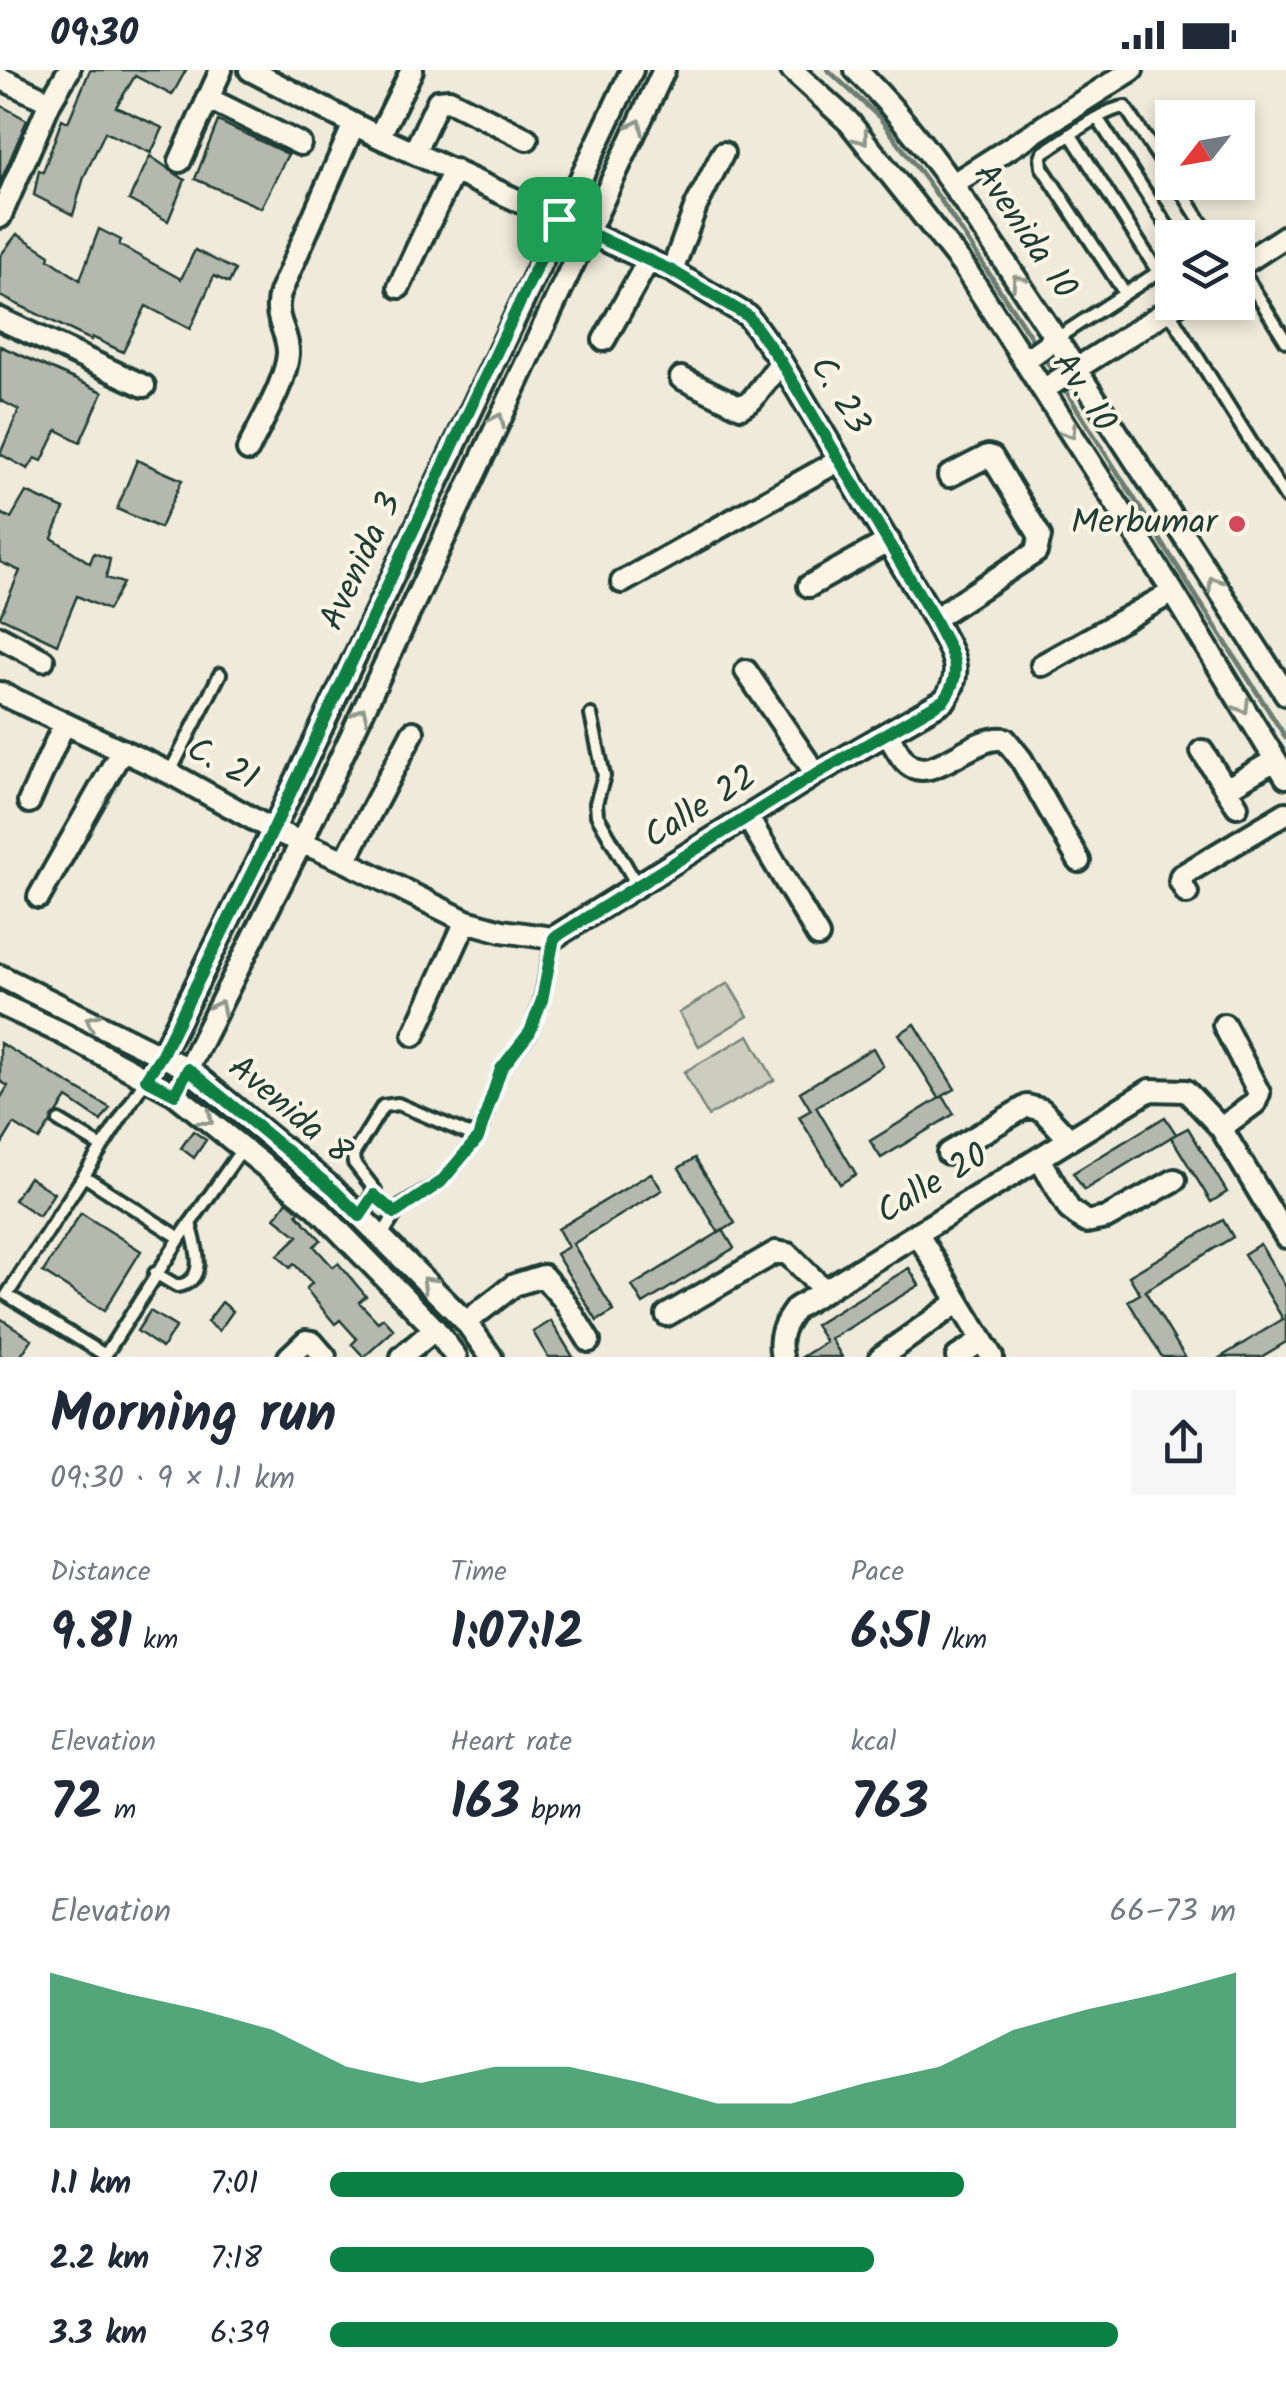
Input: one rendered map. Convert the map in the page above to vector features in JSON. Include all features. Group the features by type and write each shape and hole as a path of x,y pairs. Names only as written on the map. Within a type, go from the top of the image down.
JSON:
{"street":[{"path":"0,218 50,102 69,70"},
{"path":"180,162 220,70"},
{"name":"C. 23","path":"250,70 379,137 672,271 748,316 781,362 934,619 956,664 955,685"},
{"path":"379,137 412,70"},
{"name":"Avenida 3","path":"146,1079 273,830 632,70"},
{"name":"Avenida 3","path":"175,1094 301,842 664,70"},
{"name":"Av. 10","path":"792,70 849,122 964,268 1281,768"},
{"name":"Avenida 10","path":"856,70 896,109 953,184 1286,694"},
{"path":"953,184 1132,70"},
{"path":"0,78 50,102"},
{"path":"207,98 300,144"},
{"path":"414,153 438,101 449,100 527,139"},
{"path":"248,450 286,367 288,349 276,308 280,293 354,124"},
{"path":"672,271 696,206 723,153"},
{"path":"400,286 454,170"},
{"path":"1255,255 1286,236"},
{"path":"604,340 648,262"},
{"path":"0,319 144,386"},
{"path":"1043,390 1155,319"},
{"path":"1024,361 1056,338"},
{"path":"680,378 742,407 781,362"},
{"path":"934,619 1036,552 1040,544 1040,536 992,457 949,476"},
{"path":"622,582 840,460"},
{"path":"809,586 890,541"},
{"path":"1042,665 1172,592"},
{"path":"0,637 43,660"},
{"path":"746,671 816,774"},
{"name":"Calle 22","path":"554,938 816,774 944,700 955,685"},
{"name":"C. 21","path":"0,693 170,773 273,830 466,920"},
{"path":"28,802 64,724"},
{"path":"345,861 413,732"},
{"path":"886,733 906,763 918,770 931,769 990,737 1004,738 1021,759 1079,862"},
{"path":"39,897 122,750"},
{"path":"1202,751 1231,798 1281,768"},
{"path":"1187,893 1181,876 1286,813"},
{"path":"748,818 818,936"},
{"path":"414,1036 466,920 502,931 554,938"},
{"name":"Avenida 8","path":"0,976 188,1069 334,1190 466,1322 491,1357"},
{"name":"Avenida 8","path":"0,1004 175,1094 318,1208 435,1328 456,1357"},
{"path":"1224,1025 1260,1092 1255,1103 1221,1128 1286,1237"},
{"name":"Calle 20","path":"782,1357 779,1345 783,1325 796,1308 1150,1090 1186,1091 1221,1128"},
{"path":"948,1153 1027,1106 1042,1110 1069,1140"},
{"path":"1039,1158 1070,1209 1086,1222 1106,1218 1176,1180"},
{"path":"916,1232 986,1349 956,1357"},
{"path":"667,1315 776,1252 788,1254 823,1289"},
{"path":"466,1322 514,1285 543,1276 563,1299 589,1341"},
{"path":"881,1357 958,1302"},
{"path":"402,1357 435,1328"},
{"path":"289,1357 306,1340 325,1357"}],"lane":[{"path":"1124,292 1042,167 1041,158 1044,152 1118,108 1125,108 1155,152"},
{"path":"1098,119 1163,220"},
{"path":"1071,136 1155,267"},
{"path":"1056,338 1155,274"},
{"path":"1255,293 1286,341"},
{"path":"1183,320 1286,498"},
{"path":"170,773 220,674"},
{"path":"591,715 604,776 596,803 597,815 638,886"},
{"path":"381,1237 395,1213 441,1182 478,1138 501,1069 530,1032 542,1000 554,938"},
{"path":"146,1079 4,1293 105,1356 156,1273 243,1148"},
{"path":"360,1216 375,1190 354,1163 353,1155 383,1106 398,1104 478,1138"},
{"path":"59,1121 102,1148"},
{"path":"84,1176 180,1238"},
{"path":"374,1195 395,1213"},
{"path":"156,1273 176,1286 195,1278 198,1249 190,1223"}],"shaded area":[{"path":"728,983 748,1016 699,1046 679,1013"},
{"path":"749,1035 774,1080 708,1116 684,1072"}],"building":[{"path":"90,70 186,70 172,95 135,76 116,107 163,128 151,153 105,132 84,177 73,215 34,195 39,170 43,172 62,119 68,122"},
{"path":"0,105 27,120 0,183"},
{"path":"218,121 288,154 261,208 195,179"},
{"path":"150,156 185,180 168,221 129,200"},
{"path":"99,229 121,240 119,245 181,279 195,250 235,270 229,283 214,276 190,329 146,306 123,352 0,296 0,256 17,234 80,280"},
{"path":"0,346 103,392 80,442 57,430 42,461 35,458 28,469 0,454 19,410 0,400"},
{"path":"137,460 182,480 160,528 117,509"},
{"path":"26,492 64,509 52,538 90,563 94,553 110,559 106,578 123,583 108,610 77,596 57,644 0,617 20,571 0,562 0,513 11,518"},
{"path":"915,1024 955,1089 939,1098 899,1034"},
{"path":"0,1043 110,1108 101,1121 67,1098 39,1140 14,1124 0,1147 0,1099 8,1086 0,1081"},
{"path":"873,1048 883,1066 816,1107 856,1174 840,1184 799,1117 811,1110 800,1092"},
{"path":"943,1096 954,1114 881,1158 870,1141"},
{"path":"1165,1117 1176,1134 1084,1190 1073,1173"},
{"path":"1188,1128 1227,1192 1211,1202 1171,1137"},
{"path":"193,1131 206,1140 194,1158 181,1148"},
{"path":"695,1158 735,1223 719,1233 679,1168"},
{"path":"651,1173 662,1190 573,1244 614,1311 597,1321 556,1254 568,1247 558,1229"},
{"path":"29,1177 54,1193 39,1216 14,1200"},
{"path":"287,1201 321,1240 314,1246 333,1267 338,1263 366,1296 359,1302 378,1322 383,1318 394,1330 364,1357 352,1344 357,1339 340,1320 335,1324 306,1289 312,1283 294,1264 290,1268 278,1255 298,1236 275,1218"},
{"path":"81,1213 141,1251 104,1311 43,1272"},
{"path":"1223,1220 1233,1237 1145,1291 1185,1357 1162,1357 1128,1301 1140,1294 1129,1276"},
{"path":"723,1230 734,1248 643,1304 632,1286"},
{"path":"1260,1244 1286,1287 1286,1342 1261,1357 1221,1357 1283,1319 1244,1254"},
{"path":"909,1268 919,1285 831,1339 842,1357 802,1357 826,1342 815,1325"},
{"path":"222,1302 233,1311 219,1331 207,1322"},
{"path":"150,1311 176,1327 162,1348 137,1331"},
{"path":"0,1318 32,1339 20,1357 0,1357"},
{"path":"551,1321 573,1357 548,1357 533,1332"}],"waterway":[{"path":"828,70 880,118 942,202 1032,339"},
{"path":"1047,362 1051,368"},
{"path":"1066,391 1286,738"},
{"path":"328,1198 457,1328 477,1357"}],"place":[{"name":"Merbumar","path":"1237,524"}],"route":[{"path":"559,219 672,271 748,316 781,362 934,619 956,664 955,685 944,700 816,774 554,938 542,1000 530,1032 501,1069 478,1138 441,1182 395,1213 374,1195 360,1216 188,1069 175,1094 146,1079 273,830 559,219"}]}
